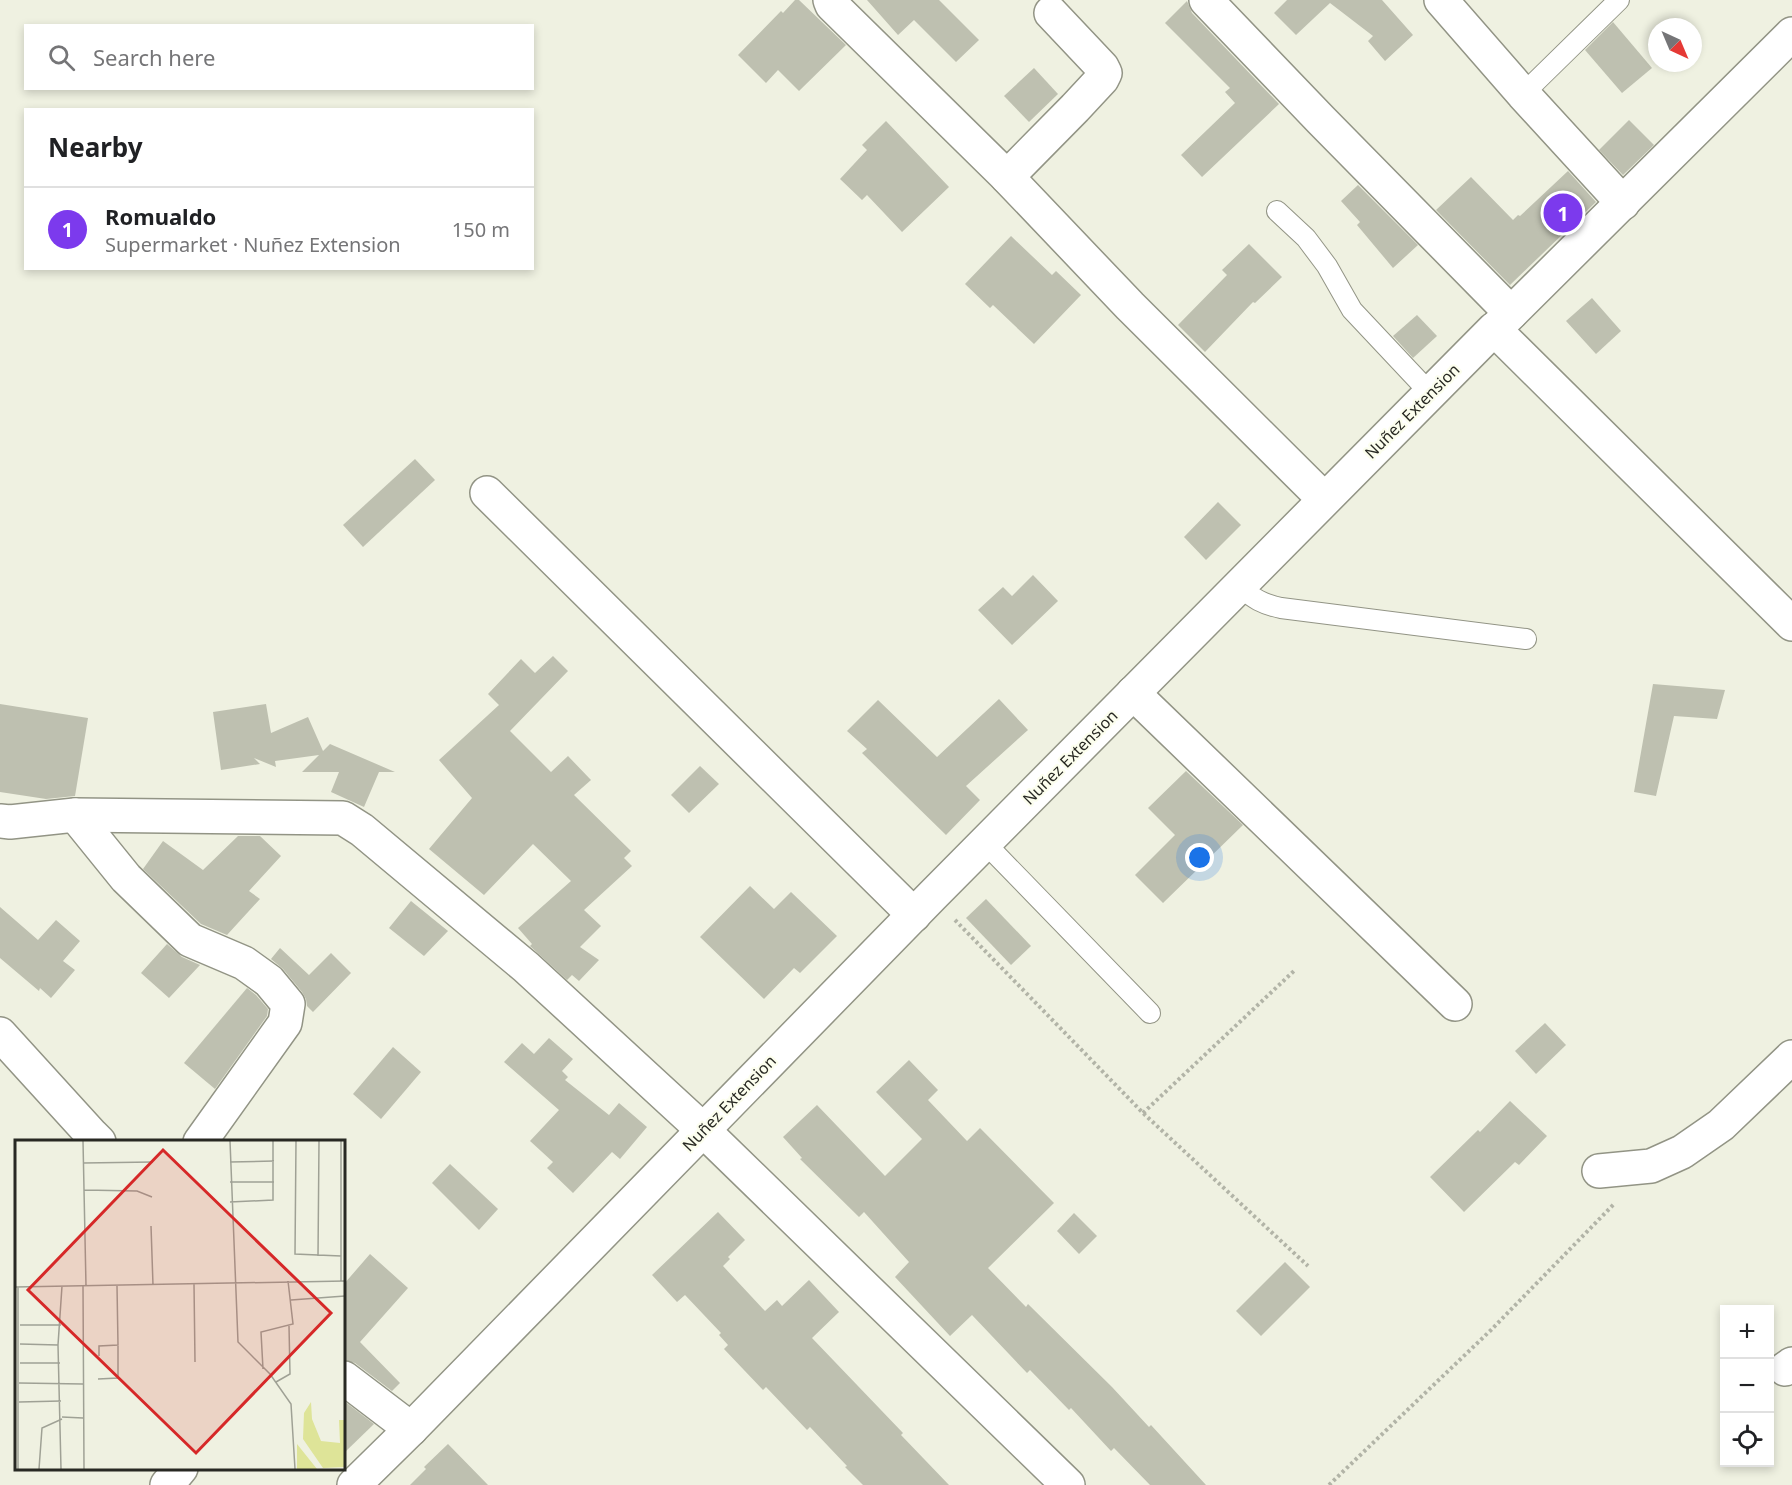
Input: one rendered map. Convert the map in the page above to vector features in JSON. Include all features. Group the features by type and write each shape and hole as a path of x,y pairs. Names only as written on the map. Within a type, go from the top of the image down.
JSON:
{"street":[{"path":"830,0 832,5 1007,177 1130,306 1324,500"},
{"path":"1206,0 1322,120 1503,321 1792,624"},
{"path":"1441,0 1623,203"},
{"path":"1007,177 1075,108 1102,79 1104,73 1102,67 1052,13"},
{"name":"Nuñez Extension","path":"354,1485 1430,393 1792,34"},
{"path":"487,493 923,905"},
{"path":"1133,693 1455,1004"},
{"path":"0,821 75,815 343,818 362,830 526,967 703,1130 1068,1485"},
{"path":"75,815 126,878 190,940 244,963 269,981 288,1004 285,1023 201,1140"},
{"path":"0,1034 97,1140"},
{"path":"1599,1171 1651,1166 1682,1152 1721,1125 1792,1057"},
{"path":"345,1379 411,1429"},
{"path":"167,1485 179,1470"}],"lane":[{"path":"1523,94 1618,0"},
{"path":"1277,211 1305,237 1327,266 1352,310 1430,393"},
{"path":"1239,586 1254,600 1268,606 1526,639"},
{"path":"985,843 1150,1013"}],"path":[{"path":"923,905 1308,1266"},
{"path":"1143,1113 1295,970"},
{"path":"1329,1485 1491,1330 1651,1166"}],"building":[{"path":"795,0 799,0 846,45 799,91 778,70 766,83 738,55 781,11 783,13"},
{"path":"867,0 939,0 979,40 956,62 914,20 898,35"},
{"path":"1287,0 1382,0 1413,35 1385,61 1368,41 1373,36 1330,3 1296,35 1274,13"},
{"path":"1187,1 1192,13 1279,104 1202,177 1181,155 1235,103 1225,92 1230,88 1165,23"},
{"path":"1613,22 1648,63 1648,71 1622,93 1585,50"},
{"path":"1034,68 1058,94 1029,122 1004,96"},
{"path":"1629,120 1654,145 1623,175 1599,150"},
{"path":"886,121 949,187 902,232 867,195 862,200 840,179 867,150 862,145"},
{"path":"1568,171 1596,202 1510,285 1436,210 1471,177 1513,220"},
{"path":"1358,185 1418,245 1393,268 1357,225 1360,222 1341,201"},
{"path":"1011,236 1052,275 1056,271 1081,295 1034,344 993,305 990,308 965,284"},
{"path":"1249,244 1282,277 1255,303 1253,302 1205,352 1178,325 1227,275 1222,270"},
{"path":"1592,298 1621,331 1596,354 1566,321"},
{"path":"1417,315 1437,336 1413,358 1393,336"},
{"path":"415,459 435,480 363,547 343,525"},
{"path":"1218,502 1241,525 1206,560 1184,537"},
{"path":"1033,575 1058,601 1012,645 978,610 1003,587 1012,596"},
{"path":"553,656 568,671 510,731 551,772 568,756 591,780 574,795 631,851 624,858 632,866 584,910 601,926 580,947 599,960 579,981 572,975 567,980 530,946 532,944 518,928 571,881 533,844 484,895 429,849 472,798 439,760 499,705 488,694 521,659 535,673"},
{"path":"1653,684 1725,690 1717,719 1674,716 1656,796 1634,792"},
{"path":"999,699 1028,730 966,786 980,800 946,835 862,753 867,749 847,731 878,700 937,757"},
{"path":"0,704 88,718 75,796 46,799 0,792"},
{"path":"266,704 271,733 308,717 323,751 330,744 395,772 379,772 364,807 331,792 339,772 302,772 319,755 275,761 276,767 254,758 260,764 221,770 213,712"},
{"path":"700,766 719,784 689,813 671,795"},
{"path":"1186,771 1243,825 1163,903 1135,875 1175,835 1148,808"},
{"path":"238,836 260,836 281,856 249,891 260,899 227,935 201,924 143,869 163,841 203,870"},
{"path":"750,886 774,909 791,892 837,936 800,973 794,968 764,999 700,937"},
{"path":"986,899 1031,946 1011,965 966,918"},
{"path":"411,901 448,931 424,956 389,928"},
{"path":"0,907 38,940 56,920 80,941 63,961 75,970 51,998 40,988 39,991 0,958"},
{"path":"167,944 182,957 200,965 169,998 141,973"},
{"path":"280,948 309,975 331,953 351,973 313,1012 307,1006 302,992 283,969 271,959"},
{"path":"247,988 268,1009 267,1016 215,1089 184,1063"},
{"path":"1545,1023 1566,1045 1536,1074 1515,1051"},
{"path":"549,1038 573,1059 562,1071 568,1077 565,1080 609,1115 619,1103 647,1127 620,1159 612,1152 573,1193 547,1168 553,1162 530,1141 559,1110 504,1062 522,1043 534,1054"},
{"path":"393,1047 421,1072 381,1119 353,1094"},
{"path":"909,1060 938,1090 928,1100 967,1141 980,1128 1054,1203 988,1268 1026,1307 1028,1304 1149,1427 1151,1425 1206,1485 1150,1485 1114,1448 1111,1451 1071,1408 1069,1410 1030,1370 1027,1373 972,1315 950,1336 895,1277 909,1262 864,1212 859,1217 800,1159 802,1158 783,1137 817,1105 885,1176 922,1139 876,1092"},
{"path":"1510,1101 1547,1136 1519,1165 1515,1162 1464,1212 1430,1177 1478,1130 1480,1132"},
{"path":"450,1164 498,1209 479,1230 432,1183"},
{"path":"718,1212 745,1240 728,1257 730,1259 723,1266 765,1311 777,1300 782,1306 809,1280 839,1312 812,1338 903,1433 901,1435 949,1485 863,1485 810,1427 807,1430 766,1387 763,1390 724,1349 728,1345 719,1335 721,1333 685,1295 677,1302 652,1275"},
{"path":"1074,1213 1097,1236 1079,1254 1057,1231"},
{"path":"370,1254 408,1288 360,1342 400,1383 392,1391 355,1363 345,1360 345,1283"},
{"path":"1285,1262 1310,1287 1261,1336 1236,1311"},
{"path":"345,1402 374,1424 345,1452"},
{"path":"448,1444 488,1485 410,1485 426,1469 424,1467"}],"place":[{"name":"Romualdo","path":"1563,213"}]}
